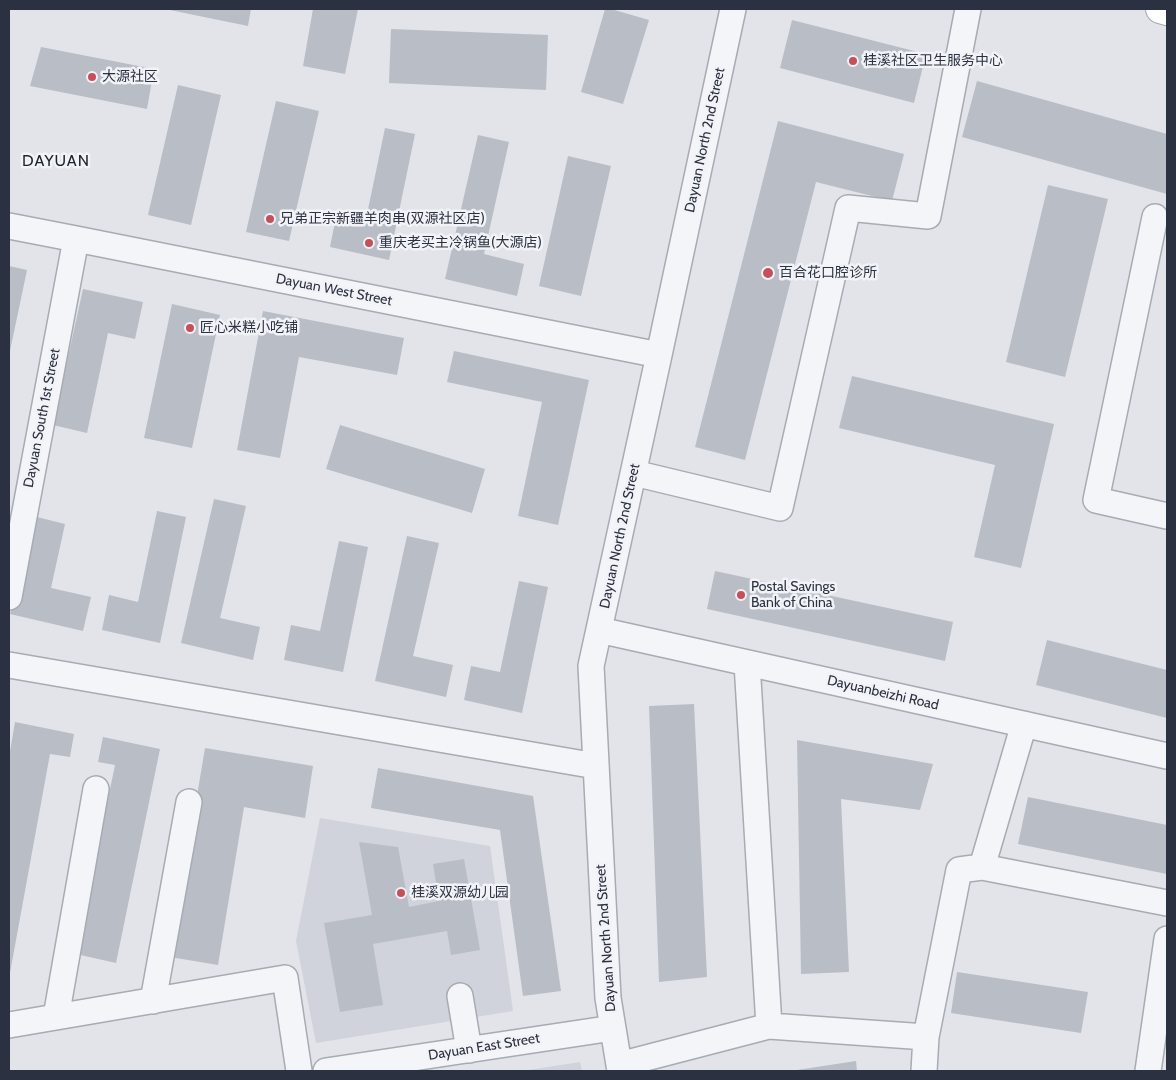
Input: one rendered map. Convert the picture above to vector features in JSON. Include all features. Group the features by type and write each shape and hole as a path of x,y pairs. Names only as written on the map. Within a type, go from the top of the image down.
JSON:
{"main road":[{"path":"1160,9 1167,11"}],"street":[{"name":"Dayuan North 2nd Street","path":"620,1068 608,998 591,666 733,9"},
{"path":"634,473 780,508 848,208 928,216 968,9"},
{"path":"1155,217 1096,500 1167,516"},
{"name":"Dayuan West Street","path":"9,226 659,355"},
{"name":"Dayuan South 1st Street","path":"9,597 76,239"},
{"name":"Dayuanbeizhi Road","path":"599,630 1167,756"},
{"path":"747,663 769,1026"},
{"path":"9,666 596,766"},
{"path":"982,867 1024,724"},
{"path":"56,1017 96,789"},
{"path":"153,1001 189,802"},
{"path":"924,1071 926,1037 959,870 982,867 1167,903"},
{"path":"1148,1071 1167,939"},
{"path":"9,1025 285,978 299,1071"},
{"path":"460,996 469,1050"},
{"path":"620,1068 769,1026 926,1037"},
{"name":"Dayuan East Street","path":"326,1071 613,1028"}],"shaded area":[{"name":"桂溪双源幼儿园","path":"320,818 490,846 513,1011 316,1043 296,941"},
{"path":"580,1062 582,1071 522,1071"}],"building":[{"path":"165,9 251,9 248,26"},
{"path":"313,9 358,9 345,74 303,66"},
{"path":"605,9 649,20 623,104 581,92"},
{"name":"桂溪社区卫生服务中心","path":"792,20 926,54 914,103 780,68"},
{"path":"391,29 548,35 546,90 389,83"},
{"name":"大源社区","path":"41,47 154,69 147,109 30,86"},
{"path":"977,81 1167,134 1167,194 962,137"},
{"path":"178,85 221,95 191,225 148,215"},
{"path":"276,101 319,111 289,241 246,232"},
{"path":"778,121 904,154 892,201 816,182 745,460 695,447"},
{"path":"385,128 415,134 389,260 330,247 337,212 366,219"},
{"path":"478,135 509,142 484,254 524,264 517,296 445,279"},
{"path":"568,156 611,166 581,296 539,286"},
{"path":"1048,185 1108,199 1065,377 1006,362"},
{"path":"9,266 27,270 10,351 9,351"},
{"path":"83,289 143,302 135,339 108,333 87,433 53,425"},
{"path":"172,304 220,315 192,448 144,438"},
{"path":"263,311 404,338 397,375 299,357 280,458 237,450"},
{"path":"454,351 589,380 558,525 518,516 542,402 447,382"},
{"path":"852,376 1054,424 1021,568 974,557 995,465 839,428"},
{"path":"340,425 485,469 472,513 326,469"},
{"path":"214,499 246,506 220,618 260,627 253,660 181,643"},
{"path":"157,511 186,517 160,643 102,630 109,595 138,602"},
{"path":"33,516 65,524 51,588 91,597 83,631 10,614"},
{"path":"407,536 439,543 413,656 453,665 446,697 375,681"},
{"path":"339,541 368,547 343,672 284,660 291,625 320,631"},
{"path":"715,571 953,622 945,661 707,609"},
{"path":"519,581 548,587 522,713 464,700 471,666 500,672"},
{"path":"1047,640 1167,670 1167,718 1036,685"},
{"path":"694,704 707,977 659,982 649,706"},
{"path":"15,722 74,734 70,757 50,754 9,973 9,757"},
{"path":"103,737 160,749 116,963 76,954 115,765 98,762"},
{"path":"797,740 933,764 920,810 841,799 849,972 801,974"},
{"path":"205,748 313,766 305,818 244,807 218,965 170,957"},
{"path":"378,768 533,796 561,991 523,996 500,830 371,808"},
{"path":"1028,797 1167,825 1167,874 1018,844"},
{"path":"359,842 398,847 409,907 439,901 433,864 464,859 480,950 451,955 447,931 373,944 383,1005 340,1012 324,923 372,915"},
{"path":"957,972 1088,992 1081,1033 951,1013"},
{"path":"856,1061 857,1071 797,1071 797,1070"}],"place":[{"name":"桂溪社区卫生服务中心","path":"853,61"},
{"name":"大源社区","path":"92,77"},
{"name":"兄弟正宗新疆羊肉串(双源社区店)","path":"270,219"},
{"name":"重庆老买主冷锅鱼(大源店)","path":"369,243"},
{"name":"百合花口腔诊所","path":"768,273"},
{"name":"匠心米糕小吃铺","path":"190,328"},
{"name":"Postal Savings Bank of China","path":"741,595"},
{"name":"桂溪双源幼儿园","path":"401,893"}],"district":[{"name":"DAYUAN","path":"56,161"}]}
